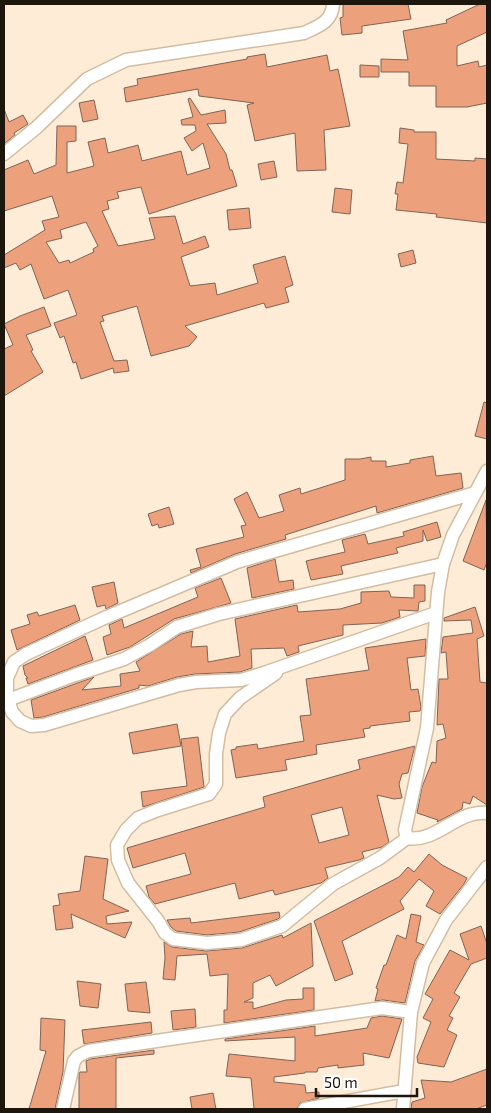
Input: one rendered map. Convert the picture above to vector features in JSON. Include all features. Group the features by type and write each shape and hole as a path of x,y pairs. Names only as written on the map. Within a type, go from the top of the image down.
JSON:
{"street":[{"path":"4,154 36,128 87,79 126,60 304,33 321,26 330,17 334,4"},
{"path":"407,838 405,830 427,728 436,613 443,564 453,535 487,471"},
{"path":"436,613 241,680 196,682 179,685 44,725 31,726 20,721 12,712 6,695 7,678 14,662 26,654 102,619 237,562 475,493"},
{"path":"8,700 75,675 124,660 177,627 219,614 443,564"},
{"path":"286,666 240,698 225,714 219,733 216,754 216,784 209,794 138,818 126,830 118,845 118,860 128,883 158,920 164,933 173,939 207,943 242,940 282,926 333,884 380,858 407,838 415,839 427,836 470,814 487,813"},
{"path":"403,1109 411,1012 423,963 446,920 487,866"},
{"path":"63,1109 74,1061 78,1056 88,1051 382,1008 411,1012"},
{"path":"305,1109 404,1091"}],"building":[{"path":"343,4 408,4 411,19 362,26 362,33 342,35 340,18 343,17"},
{"path":"480,4 487,4 487,32 457,46 457,66 478,61 479,67 487,65 487,103 467,107 436,107 436,86 409,86 409,72 381,72 381,59 408,60 403,31 447,23 446,20"},
{"path":"265,54 267,67 327,55 330,71 338,69 350,126 324,130 326,170 297,171 295,133 255,141 247,105 254,103 199,96 198,89 126,102 124,88 138,85 137,79"},
{"path":"360,65 379,66 379,77 360,77"},
{"path":"190,98 201,115 225,110 226,123 207,124 226,154 237,186 149,214 141,187 117,192 119,198 107,201 109,209 102,211 118,246 155,239 149,218 175,216 183,244 205,236 209,247 181,257 190,286 215,283 217,295 258,283 253,265 285,256 293,285 285,288 289,302 266,308 264,303 185,326 197,337 189,346 151,356 137,306 102,316 104,321 100,322 114,361 127,360 129,371 114,373 113,368 81,379 76,362 73,363 64,336 60,338 54,323 77,315 68,290 44,299 31,264 20,270 16,263 4,268 4,255 45,230 42,221 59,217 52,196 4,211 4,170 28,160 34,174 56,165 57,126 76,126 76,141 67,142 67,173 94,166 88,142 105,138 108,153 138,145 142,161 181,151 187,175 210,168 203,143 192,151 184,138 196,131 195,125 182,125 181,120 193,117 188,99","holes":["86,222 98,246 93,249 94,252 70,263 69,260 59,263 46,242 62,238 60,230"]},
{"path":"94,100 98,119 83,122 79,103"},
{"path":"4,109 9,122 23,115 28,124 14,133 15,135 4,144"},
{"path":"400,128 414,130 414,132 436,132 436,159 475,161 475,158 487,159 487,223 436,217 437,214 396,210 398,194 395,194 397,182 403,183 408,144 399,143"},
{"path":"274,161 277,177 261,180 258,164"},
{"path":"335,188 352,190 350,214 332,212"},
{"path":"249,208 251,228 229,230 227,210"},
{"path":"413,250 416,263 401,267 398,254"},
{"path":"44,307 51,326 26,335 33,350 31,351 43,372 4,396 4,349 13,345 4,324"},
{"path":"484,402 487,403 487,439 475,436"},
{"path":"433,456 436,476 461,473 463,488 377,513 376,506 285,535 286,539 235,554 191,573 190,570 201,567 196,549 244,537 241,526 246,525 234,499 247,492 259,518 284,511 279,495 300,488 301,494 345,480 345,459 371,457 371,461 386,461 386,467 410,463 410,460"},
{"path":"486,500 487,562 484,570 463,561"},
{"path":"169,507 174,524 159,528 158,524 152,526 148,514"},
{"path":"437,522 441,537 427,541 423,530 423,541 396,548 398,553 341,566 343,574 311,580 306,561 345,552 342,540 365,534 368,544 404,536 403,532"},
{"path":"275,559 279,582 293,580 294,589 252,598 247,568"},
{"path":"221,578 231,603 174,619 130,647 107,655 103,637 111,634 109,625 122,619 124,628 198,597 195,588"},
{"path":"114,582 118,603 106,609 105,605 97,607 92,587"},
{"path":"414,585 425,585 425,601 419,602 418,611 399,610 400,617 382,623 343,625 343,635 298,646 299,652 287,656 284,648 251,649 252,668 240,672 195,674 177,677 148,686 139,685 139,688 43,717 34,718 31,700 94,677 82,690 121,686 120,674 140,671 136,662 181,634 193,631 191,647 207,646 208,662 240,656 235,619 297,605 298,612 340,609 361,603 361,592 389,591 391,597 414,598"},
{"path":"75,605 80,620 17,650 11,630 30,624 27,615 37,612 39,616"},
{"path":"475,607 484,636 477,639 480,682 487,683 487,805 473,796 470,804 463,802 462,809 437,822 438,820 417,813 422,787 432,762 436,763 437,741 446,738 443,724 437,725 439,679 448,679 446,652 441,653 443,637 473,633 471,620 444,621 444,618"},
{"path":"85,636 93,660 28,684 26,678 28,678 25,675 23,666"},
{"path":"426,639 425,656 407,658 411,690 418,689 421,707 420,711 409,712 410,721 370,726 370,728 363,729 365,737 316,745 317,754 285,760 287,770 236,778 231,750 236,749 236,747 257,744 258,749 304,741 300,716 311,715 306,679 369,670 365,648"},
{"path":"177,724 181,746 133,754 129,733"},
{"path":"198,737 204,787 143,807 141,792 187,786 181,739"},
{"path":"415,746 408,773 402,774 399,784 402,798 394,799 377,795 389,842 382,847 362,852 364,858 359,860 325,868 328,878 321,883 275,895 273,890 239,899 235,883 155,904 149,897 146,886 191,874 185,853 133,868 127,848 265,807 263,797 360,769 358,760","holes":["342,807 349,835 319,843 311,815"]},
{"path":"429,854 442,865 467,878 464,884 440,914 426,906 434,891 419,879 400,901 404,909 342,941 353,974 335,981 314,921 399,877 408,867 414,872"},
{"path":"85,856 108,859 103,899 129,911 106,916 107,924 132,922 125,938 71,914 73,928 56,930 53,906 60,905 58,894 80,891"},
{"path":"279,912 280,917 278,919 239,932 207,935 176,931 167,920 190,918 191,923"},
{"path":"411,914 421,916 416,942 424,945 415,961 405,1003 383,1000 375,1001 378,989 376,988 384,965 386,965 397,935 406,939"},
{"path":"311,923 313,966 276,986 270,975 253,983 253,998 244,1002 253,1002 253,1009 286,1000 303,999 303,988 314,988 314,1010 224,1023 224,1010 227,1010 228,974 210,976 207,954 177,956 175,980 163,979 164,942 172,947 206,951 242,948 282,935 283,938"},
{"path":"481,926 487,944 487,958 471,964 454,993 460,997 449,1016 453,1018 447,1030 457,1035 444,1067 418,1063 417,1057 431,1022 423,1018 433,999 425,994 450,950 469,960 460,934"},
{"path":"77,981 101,984 98,1008 80,1006"},
{"path":"146,982 150,1013 128,1011 125,984"},
{"path":"195,1009 196,1027 173,1030 171,1011"},
{"path":"382,1016 402,1019 389,1058 363,1053 364,1065 338,1068 338,1065 318,1068 317,1072 274,1077 274,1082 305,1085 306,1093 319,1092 319,1098 300,1103 297,1109 254,1109 251,1078 226,1076 229,1054 295,1061 295,1037 225,1041 225,1039 315,1026 315,1036 367,1028 371,1018"},
{"path":"41,1018 65,1020 63,1072 55,1109 29,1109 46,1051 40,1050"},
{"path":"151,1022 152,1033 84,1044 82,1030"},
{"path":"154,1050 154,1054 116,1058 116,1109 79,1109 79,1074 80,1072 87,1072 86,1061"},
{"path":"487,1069 487,1105 476,1109 411,1109 412,1102 425,1098 421,1080 451,1082"},
{"path":"213,1093 216,1109 192,1109 190,1097"}]}
